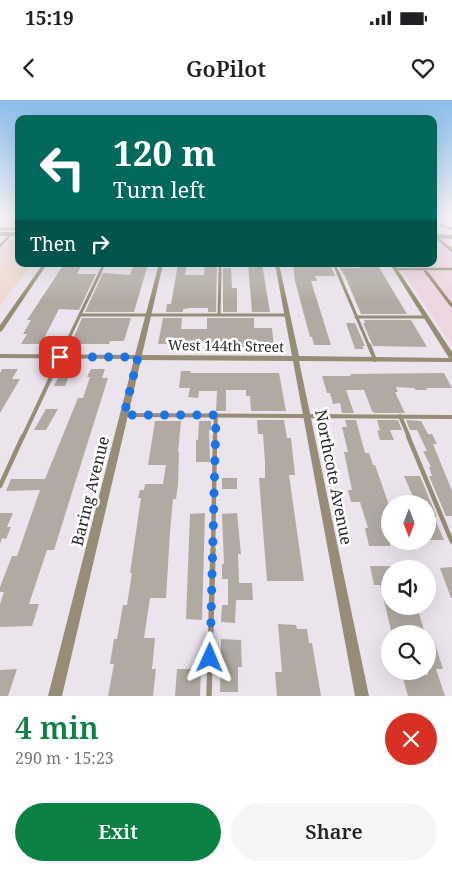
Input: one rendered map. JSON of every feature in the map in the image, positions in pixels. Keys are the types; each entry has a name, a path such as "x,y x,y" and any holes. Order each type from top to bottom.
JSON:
{"street":[{"path":"0,330 43,267"},
{"name":"Baring Avenue","path":"55,696 160,267"},
{"name":"Northcote Avenue","path":"277,267 362,696"},
{"path":"395,267 452,359"},
{"name":"West 144th Street","path":"0,356 374,360 452,359"}],"lane":[{"path":"0,486 103,267"},
{"path":"219,315 220,267"},
{"path":"335,267 374,360"},
{"path":"404,267 452,269"},
{"path":"424,269 452,306"},
{"path":"80,314 287,315"},
{"path":"356,317 426,317"},
{"path":"124,415 452,417"},
{"path":"209,696 216,415"},
{"path":"400,416 452,542"}],"shaded area":[{"path":"0,245 15,245 15,267 30,267 0,306"},
{"path":"437,245 452,245 452,346 400,267 437,267"}],"building":[{"path":"62,267 80,267 77,274 96,274 79,310 59,309 41,344 21,344 27,334 23,334 31,320 27,320"},
{"path":"133,267 147,267 134,312 85,312 103,273 130,275"},
{"path":"177,267 186,267 185,275 204,275 205,267 217,267 216,312 208,312 208,308 190,308 183,309 183,312 166,312 167,304 171,304"},
{"path":"248,267 262,267 270,312 252,312"},
{"path":"293,267 331,267 335,276 315,276 317,281 311,281 331,345 314,345 312,337 310,337 295,281"},
{"path":"339,267 379,267 407,314 361,314 345,276"},
{"path":"223,268 231,268 232,288 237,288 237,312 223,312"},
{"path":"82,318 131,318 124,341 110,341 109,344 71,344"},
{"path":"163,318 182,318 181,329 207,329 207,318 254,318 254,328 272,328 274,348 235,347 235,342 216,342 216,346 206,346 206,343 158,344"},
{"path":"364,320 411,320 427,347 373,346 363,323 365,323"},
{"path":"346,323 355,323 365,346 362,346 364,349 355,349"},
{"path":"2,369 18,369 12,379 20,379 0,413 0,373"},
{"path":"59,369 72,369 65,386 54,386 58,378 55,378"},
{"path":"91,369 105,369 102,378 108,378 54,550 47,550 29,604 39,604 32,626 0,627 0,604 4,592 0,592 0,587 12,556 17,556 40,490 6,491 11,479 45,479 78,398 83,398 90,377 87,377"},
{"path":"181,371 191,371 190,373 279,373 286,411 251,411 250,396 246,396 246,390 226,390 226,411 216,411 217,391 199,391 198,398 188,397 190,388 179,388"},
{"path":"444,373 452,388 416,390 414,388 396,387 398,392 395,392 405,413 374,413 364,390 346,390 354,413 342,413 340,403 333,404 330,393 327,393 322,376 351,376 350,374"},
{"path":"46,409 58,409 46,430 34,430"},
{"path":"257,420 284,420 287,438 291,438 295,475 289,475 304,581 267,581 259,478 265,478 265,462 263,434 258,434"},
{"path":"345,420 356,420 365,453 369,453 373,465 375,465 385,495 381,495 381,546 369,546 365,528 368,528 360,502 351,502 348,490 352,490 344,452 348,452 342,427 347,427"},
{"path":"377,420 398,420 402,430 390,430 394,440 380,440"},
{"path":"406,420 421,421 428,434 432,434 437,444 433,444 452,491 452,516 446,516 429,476 432,476 429,467 431,467 423,451 427,451 417,430 410,430"},
{"path":"155,421 181,421 178,452 178,484 176,499 173,499 166,598 150,598 144,638 155,638 152,669 156,669 153,696 108,696 114,664 110,664 114,639 117,639 123,605 127,605 132,573 130,573 141,498 138,498 140,490 144,490 145,484 163,484 166,465 148,465"},
{"path":"199,421 211,421 211,430 209,430 210,462 196,462 196,440 198,440"},
{"path":"404,476 420,476 428,495 412,495"},
{"path":"222,478 237,478 237,489 222,489"},
{"path":"0,513 13,513 7,527 11,527 6,539 2,538 0,544"},
{"path":"205,513 202,620 186,619 190,514"},
{"path":"237,513 241,554 238,554 239,583 252,583 253,600 236,600 235,623 221,622 222,605 228,605 228,579 222,579 222,564 224,564 222,514"},
{"path":"436,520 437,524 444,540 436,540"},
{"path":"370,566 381,566 381,589 380,585 374,585"},
{"path":"452,567 452,598 451,598 440,568"},
{"path":"387,615 420,615 422,625 390,625"},
{"path":"278,624 296,625 297,629 307,629 309,643 312,643 321,696 277,696 275,672 282,672"},
{"path":"221,639 241,640 242,667 238,667 238,692 220,692"},
{"path":"436,647 443,669 436,669"},
{"path":"17,669 8,696 0,696 0,670"},
{"path":"177,669 201,669 200,696 175,696"},
{"path":"436,669 445,696 408,696 403,680 436,680"}],"route":[{"path":"60,357 138,357 124,415 216,415 210,658"}]}
